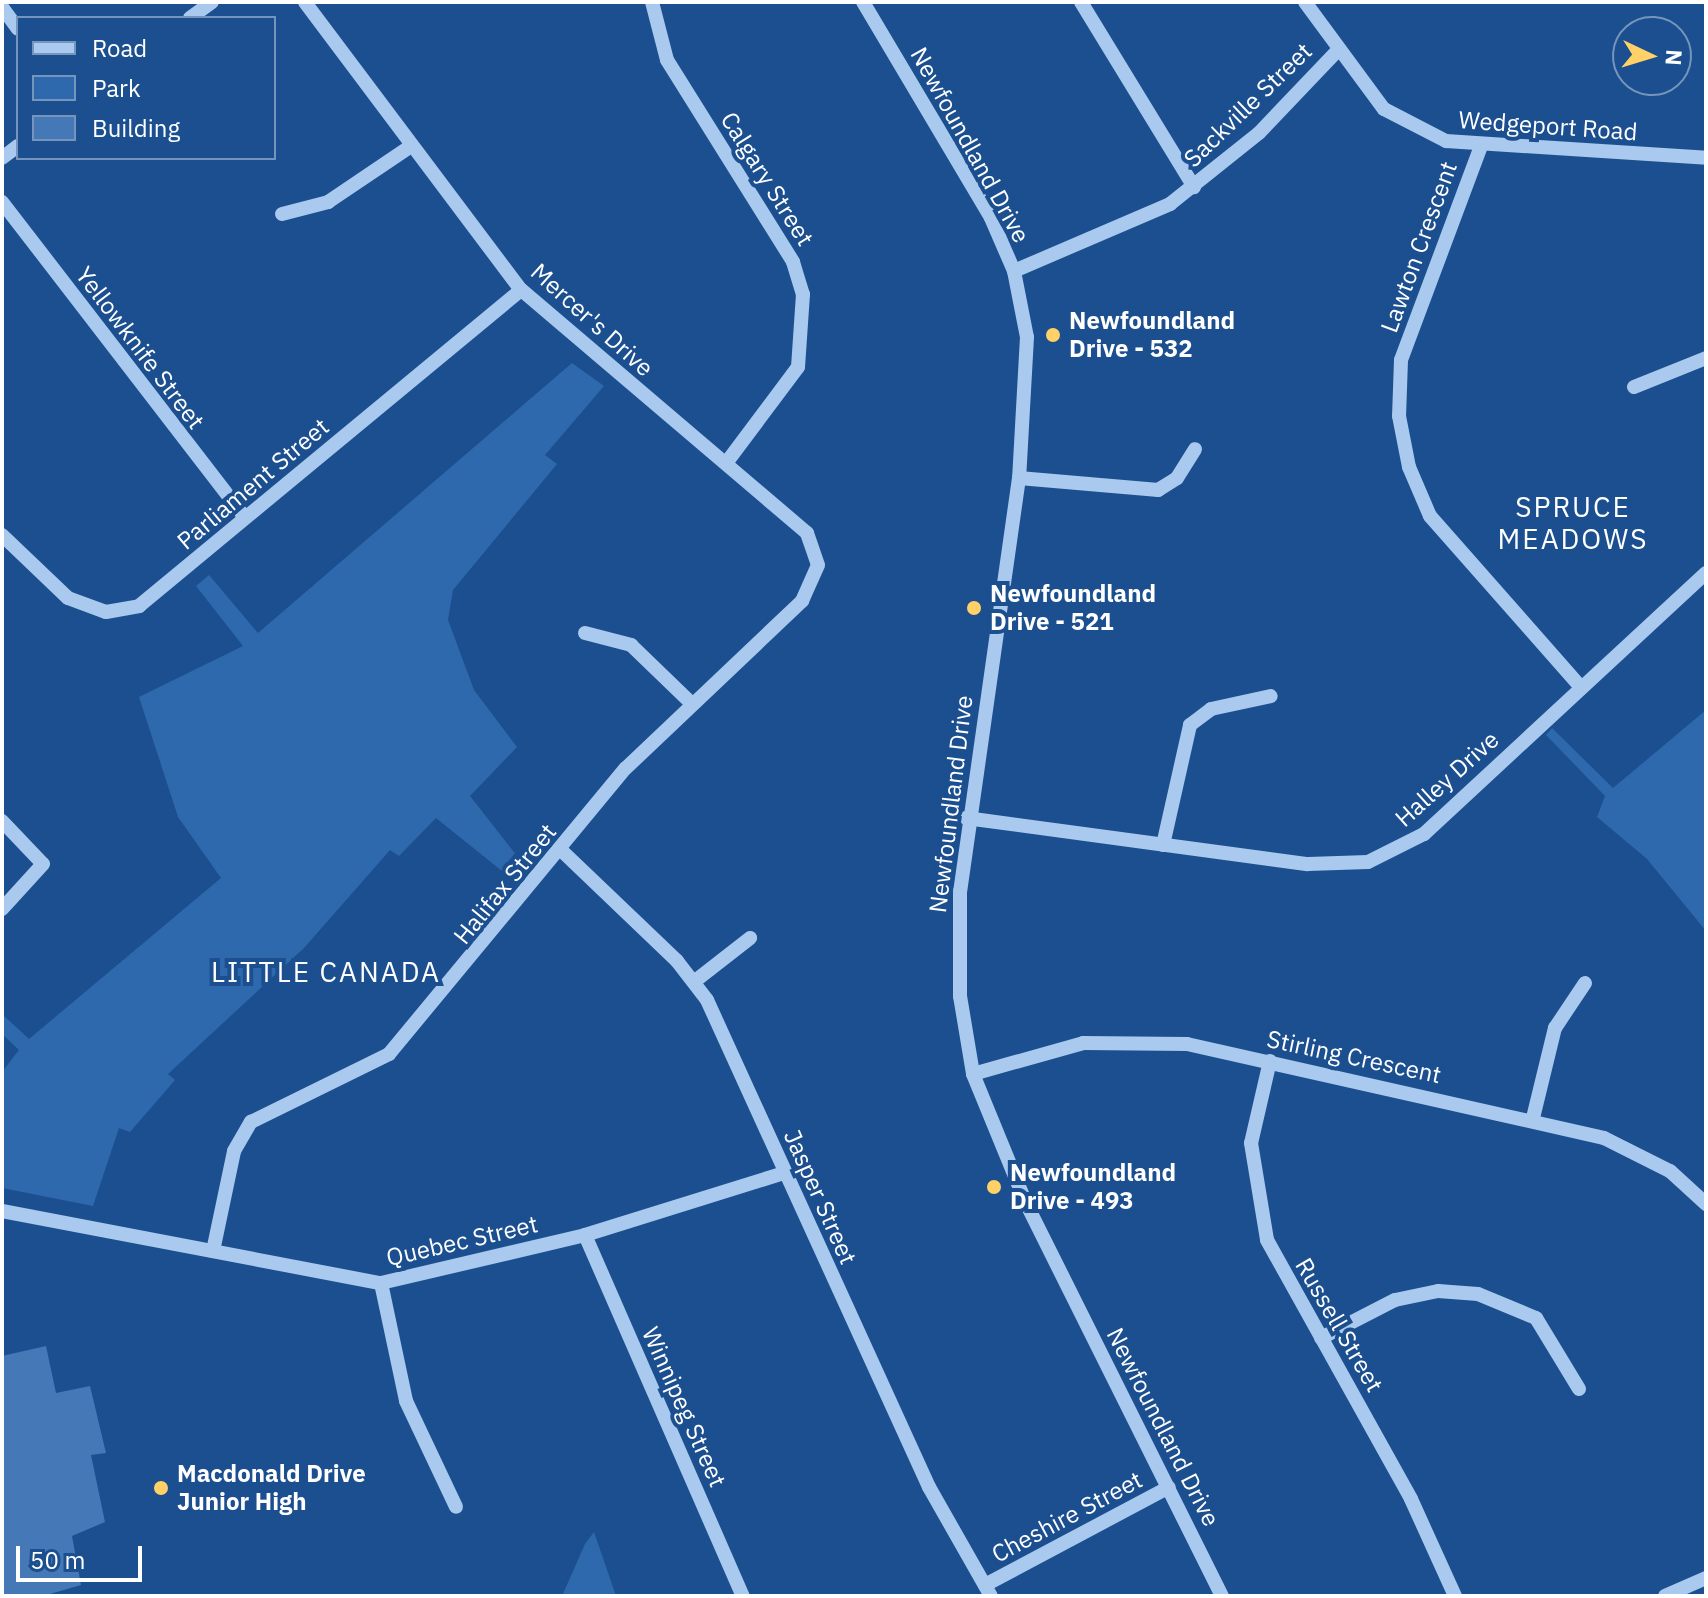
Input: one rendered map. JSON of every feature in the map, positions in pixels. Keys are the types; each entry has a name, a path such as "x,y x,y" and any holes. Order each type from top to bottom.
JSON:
{"street":[{"path":"193,16 212,2"},
{"name":"Mercer's Drive","path":"305,2 521,290 807,533 818,565"},
{"name":"Calgary Street","path":"652,2 667,60 793,262 803,294 798,367 727,462"},
{"name":"Newfoundland Drive","path":"863,2 991,218 1014,271 1028,361 1019,478 966,818 958,943 973,1074 1019,1190 1222,1596"},
{"path":"1081,2 1194,187"},
{"name":"Wedgeport Road","path":"1305,2 1384,109 1446,141 1481,146 1706,158"},
{"path":"2,7 16,26"},
{"name":"Sackville Street","path":"1014,271 1143,220 1194,187 1338,50"},
{"path":"282,214 328,202 411,146"},
{"name":"Lawton Crescent","path":"1481,146 1401,360 1399,416 1409,467 1430,516 1580,686"},
{"name":"Yellowknife Street","path":"2,202 245,517"},
{"name":"Parliament Street","path":"2,535 68,598 106,612 139,606 521,290"},
{"path":"1634,387 1706,358"},
{"path":"1019,478 1158,490 1177,478 1195,449"},
{"name":"Halifax Street","path":"213,1251 234,1151 251,1122 389,1054 689,701 802,601 818,565"},
{"name":"Halley Drive","path":"966,818 1343,866 1392,854 1424,834 1580,686 1706,573"},
{"path":"585,633 631,645 689,701"},
{"path":"1163,845 1190,725 1211,709 1271,696"},
{"path":"2,821 43,864 2,909"},
{"name":"Jasper Street","path":"562,851 695,981 929,1487 988,1590"},
{"path":"695,981 750,938"},
{"path":"1533,1118 1555,1028 1585,983"},
{"name":"Stirling Crescent","path":"973,1074 1113,1039 1187,1044 1533,1118 1632,1149 1706,1204"},
{"name":"Russell Street","path":"1270,1061 1251,1143 1255,1195 1278,1265 1321,1338 1455,1596"},
{"name":"Quebec Street","path":"2,1211 381,1283 585,1235 784,1173"},
{"name":"Winnipeg Street","path":"585,1235 743,1596"},
{"path":"381,1283 406,1401 456,1507"},
{"path":"1321,1338 1406,1297 1478,1294 1544,1325 1579,1389"},
{"name":"Cheshire Street","path":"988,1590 1169,1487"},
{"path":"1665,1596 1706,1578"}],"green space":[{"path":"572,363 604,386 545,455 557,464 453,590 448,620 474,690 517,747 470,796 524,865 513,880 436,818 399,856 390,850 304,948 168,1074 175,1080 130,1132 119,1128 93,1206 2,1188 2,1072 19,1050 2,1034 2,1014 29,1039 221,878 178,817 139,697 243,646 196,586 209,575 258,633"},
{"path":"1706,710 1706,931 1647,859 1597,817 1605,796 1546,735 1552,728 1613,788"},
{"path":"594,1532 616,1596 562,1596 585,1544"}],"building":[{"path":"46,1346 56,1393 90,1386 106,1453 91,1455 105,1522 72,1536 81,1585 43,1596 2,1596 2,1356"}],"place":[{"name":"Newfoundland Drive - 532","path":"1053,335"},
{"name":"Newfoundland Drive - 521","path":"974,608"},
{"name":"Newfoundland Drive - 493","path":"994,1187"},
{"name":"Macdonald Drive Junior High","path":"161,1488"}],"district":[{"name":"SPRUCE MEADOWS","path":"1573,523"},
{"name":"LITTLE CANADA","path":"326,972"}]}
